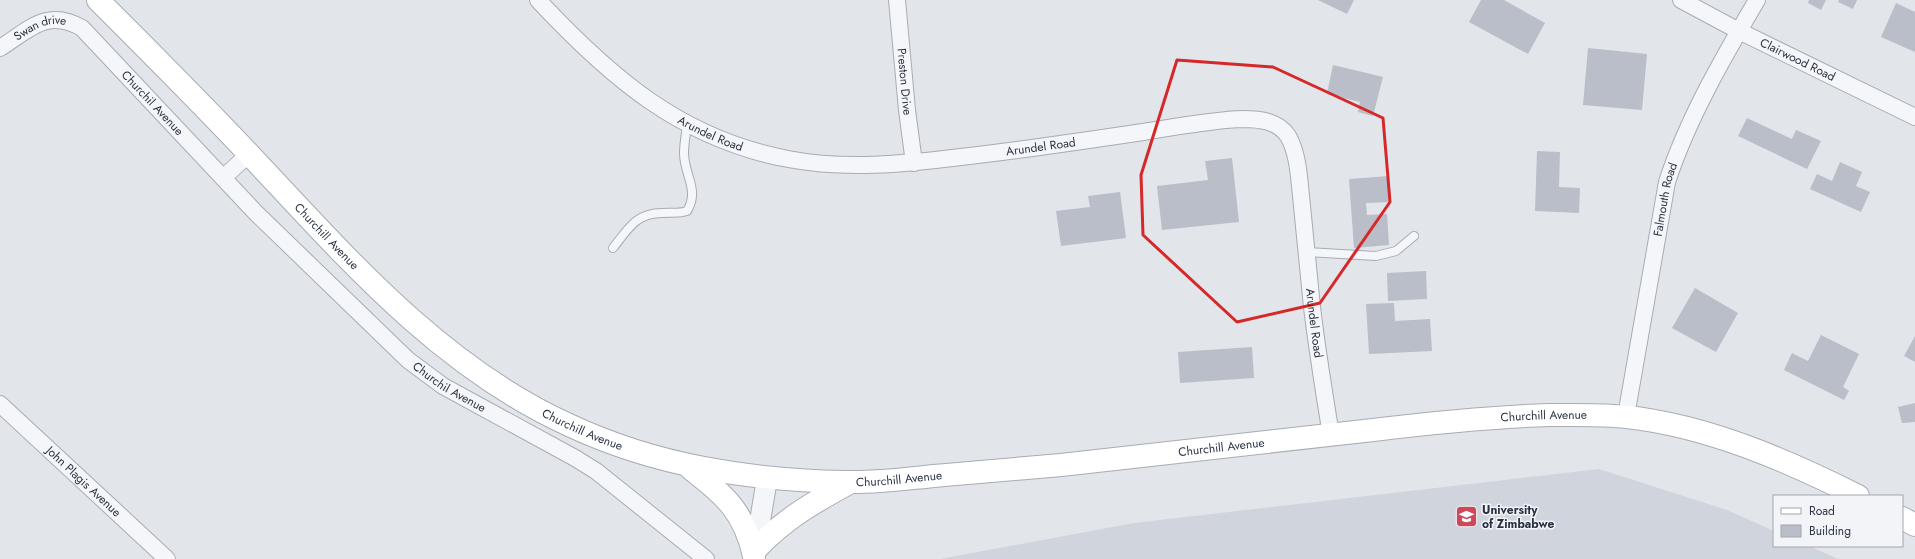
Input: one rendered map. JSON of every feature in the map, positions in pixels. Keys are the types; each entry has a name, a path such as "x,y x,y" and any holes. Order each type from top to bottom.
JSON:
{"main road":[{"name":"Churchill Avenue","path":"98,0 249,154 339,250 416,324 492,383 567,425 640,453 715,472 767,479 851,482 1036,467 1435,422 1510,416 1626,416 1666,423 1734,442 1812,473 1856,495"},
{"path":"684,463 722,493 734,508 748,531 754,555"},
{"path":"754,555 769,536 798,511 851,482"},
{"path":"1903,519 1915,525"}],"street":[{"name":"Arundel Road","path":"538,0 565,29 611,73 651,104 687,125 750,150 786,159 831,165 914,163 1012,152 1218,121 1264,120 1278,125 1288,137 1298,168 1312,308 1330,435"},
{"name":"Preston Drive","path":"897,0 906,103 914,163"},
{"name":"Clairwood Road","path":"1681,0 1739,31 1915,117"},
{"name":"Falmouth Road","path":"1626,416 1667,182 1677,152 1690,123 1757,0"},
{"name":"Swan drive","path":"0,48 36,25 49,20 61,19 82,28"},
{"name":"Churchil Avenue","path":"82,28 224,177 256,213 408,360 443,386 596,471 706,559"},
{"path":"224,177 249,154"},
{"name":"John Plagis Avenue","path":"3,412 167,559"},
{"path":"754,555 767,479"}],"lane":[{"path":"613,248 635,221 648,213 680,213 687,211 692,203 692,186 686,168 684,154 687,125"},
{"path":"1307,252 1376,256 1396,251 1414,236"}],"highlighted area":[{"path":"1177,60 1273,67 1383,118 1390,202 1320,303 1237,322 1143,235 1141,175"}],"shaded area":[{"name":"University of Zimbabwe","path":"1599,469 1727,510 1773,531 1773,547 1811,547 1838,559 940,559 1134,523"}],"building":[{"path":"1318,0 1354,0 1347,14"},
{"path":"1481,0 1504,0 1545,23 1528,54 1469,22"},
{"path":"1809,0 1826,0 1821,10 1808,3"},
{"path":"1839,0 1857,0 1853,9 1838,2"},
{"path":"1896,3 1915,12 1915,52 1881,37"},
{"path":"1588,48 1647,54 1642,110 1583,105"},
{"path":"1333,65 1383,77 1373,116 1358,112 1360,102 1327,94"},
{"path":"1747,118 1792,139 1796,130 1821,141 1807,169 1738,136"},
{"path":"1537,151 1560,152 1559,187 1580,188 1579,213 1535,211"},
{"path":"1232,158 1239,222 1162,230 1157,186 1208,180 1205,161"},
{"path":"1840,162 1862,172 1856,186 1870,192 1861,212 1810,189 1817,174 1832,181"},
{"path":"1389,176 1391,202 1366,203 1367,215 1387,214 1389,245 1354,248 1349,179"},
{"path":"1120,192 1126,238 1061,246 1056,211 1090,207 1088,196"},
{"path":"1426,271 1427,299 1388,301 1387,273"},
{"path":"1695,288 1738,313 1716,352 1672,328"},
{"path":"1394,303 1395,321 1430,319 1432,351 1369,354 1366,304"},
{"path":"1821,335 1859,354 1843,387 1849,391 1844,400 1784,370 1792,353 1808,361"},
{"path":"1915,336 1915,362 1904,356"},
{"path":"1252,347 1254,378 1180,383 1178,352"},
{"path":"1915,403 1915,422 1902,423 1898,407"}],"place":[{"name":"University of Zimbabwe","path":"1466,517"}]}
